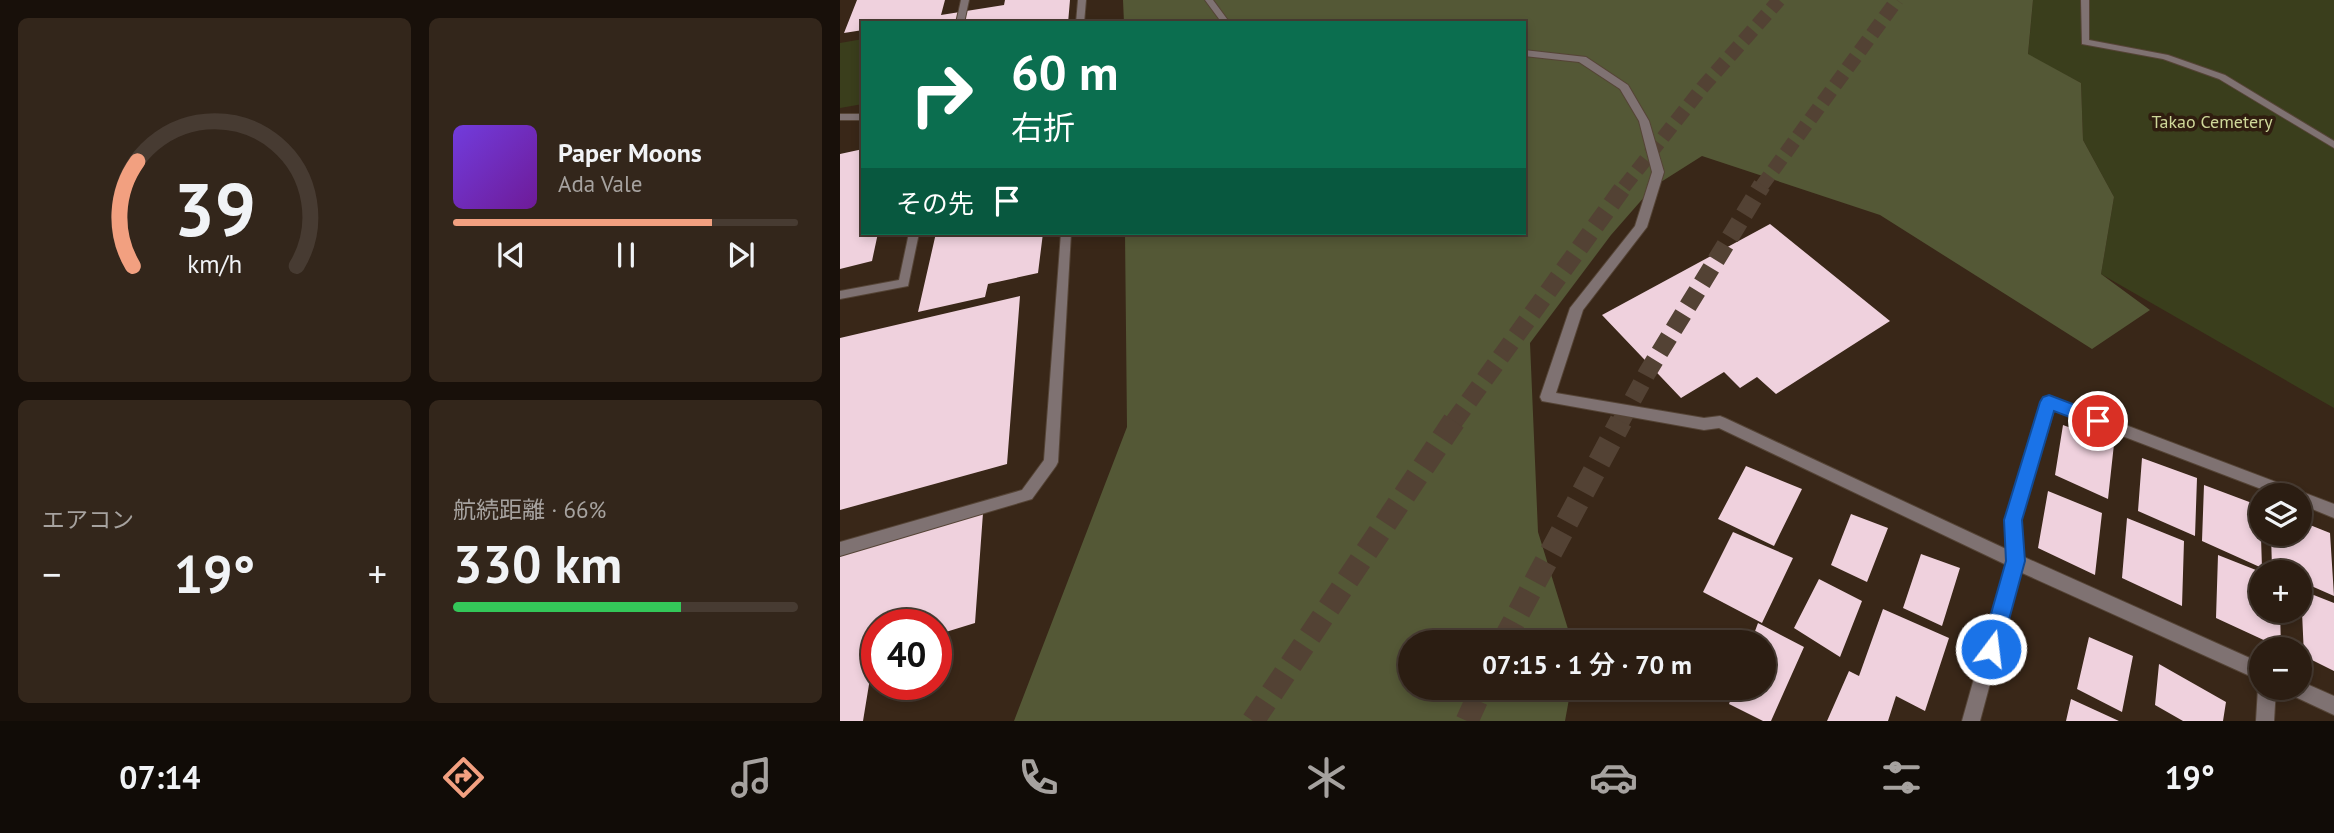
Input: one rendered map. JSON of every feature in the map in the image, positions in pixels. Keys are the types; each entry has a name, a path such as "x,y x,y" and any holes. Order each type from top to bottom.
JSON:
{"street":[{"path":"1526,53 1582,60 1624,87 1644,121 1658,172 1641,227 1577,308 1547,397 1704,424 1720,422 2015,561 2249,667"},
{"path":"1971,721 2015,561 2013,520 2049,402 2263,483"},
{"path":"2312,502 2334,511"},
{"path":"2312,696 2334,706"},
{"path":"2264,721 2266,700"}],"lane":[{"path":"960,21 965,0"},
{"path":"1080,21 1082,0"},
{"path":"1209,0 1225,21"},
{"path":"2085,0 2085,42 2165,57 2222,77 2334,145"},
{"path":"840,117 861,117"},
{"path":"840,295 904,283 914,235"},
{"path":"840,549 1027,495 1051,462 1066,235"}],"green space":[{"path":"1123,0 2033,0 2028,54 2081,83 2083,140 2114,197 2101,274 2150,310 2092,349 1880,215 1702,156 1653,187 1611,235 1530,343 1538,532 1568,630 1398,630 1398,700 1569,700 1565,721 1014,721 1127,427 1125,235 1526,235 1526,21 1124,21"},
{"name":"Takao Cemetery","path":"2033,0 2334,0 2334,408 2101,274 2114,197 2083,140 2081,83 2028,55"},
{"path":"861,39 861,104 840,108 840,43"}],"building":[{"path":"857,0 945,0 941,15 1004,5 1005,0 1070,0 1068,21 861,21 861,30 844,33"},
{"path":"861,149 861,235 878,235 872,261 840,269 840,154"},
{"path":"1770,224 1890,321 1776,394 1757,377 1740,388 1724,372 1681,398 1602,315"},
{"path":"936,235 1043,235 1038,273 988,284 985,297 918,312"},
{"path":"1020,296 1007,464 840,510 840,338"},
{"path":"2063,425 2114,444 2108,499 2055,475"},
{"path":"2142,458 2197,478 2195,536 2138,511"},
{"path":"1746,466 1802,489 1774,546 1718,519"},
{"path":"2204,485 2249,502 2249,546 2261,546 2262,560 2249,560 2249,562 2202,541"},
{"path":"2048,491 2102,513 2095,575 2038,548"},
{"path":"983,513 975,623 952,630 952,609 861,609 861,700 866,700 863,721 840,721 840,555"},
{"path":"1851,514 1888,528 1867,582 1831,565"},
{"path":"2127,518 2184,541 2182,606 2122,578"},
{"path":"2312,526 2330,533 2334,596 2312,586 2312,560 2272,560 2271,546 2312,546"},
{"path":"1733,532 1793,558 1762,623 1703,592"},
{"path":"1921,554 1960,568 1942,626 1903,608"},
{"path":"2218,555 2249,567 2249,623 2280,623 2281,637 2257,637 2216,618"},
{"path":"1819,579 1862,601 1840,657 1794,628"},
{"path":"2312,594 2334,603 2334,671 2312,660 2312,637 2303,637 2302,623 2312,623"},
{"path":"1883,609 1949,638 1925,711 1896,696 1888,721 1827,721 1849,671 1859,676"},
{"path":"1758,623 1771,630 1755,630"},
{"path":"1776,632 1804,647 1771,721 1763,721 1729,704 1730,700 1776,700"},
{"path":"2089,637 2133,656 2122,712 2077,689"},
{"path":"2159,664 2226,702 2223,721 2183,721 2155,705"},
{"path":"2071,699 2119,721 2066,721"}],"tunnel":[{"path":"1624,187 1702,88 1779,0"},
{"path":"1761,187 1897,0"},
{"path":"1453,423 1625,185"},
{"path":"1620,423 1647,373 1762,185"},
{"path":"1253,721 1454,421"},
{"path":"1509,630 1621,421"},
{"path":"1467,721 1477,700"}],"route":[{"path":"1991,649 2015,561 2013,520 2049,402 2098,421"}]}
